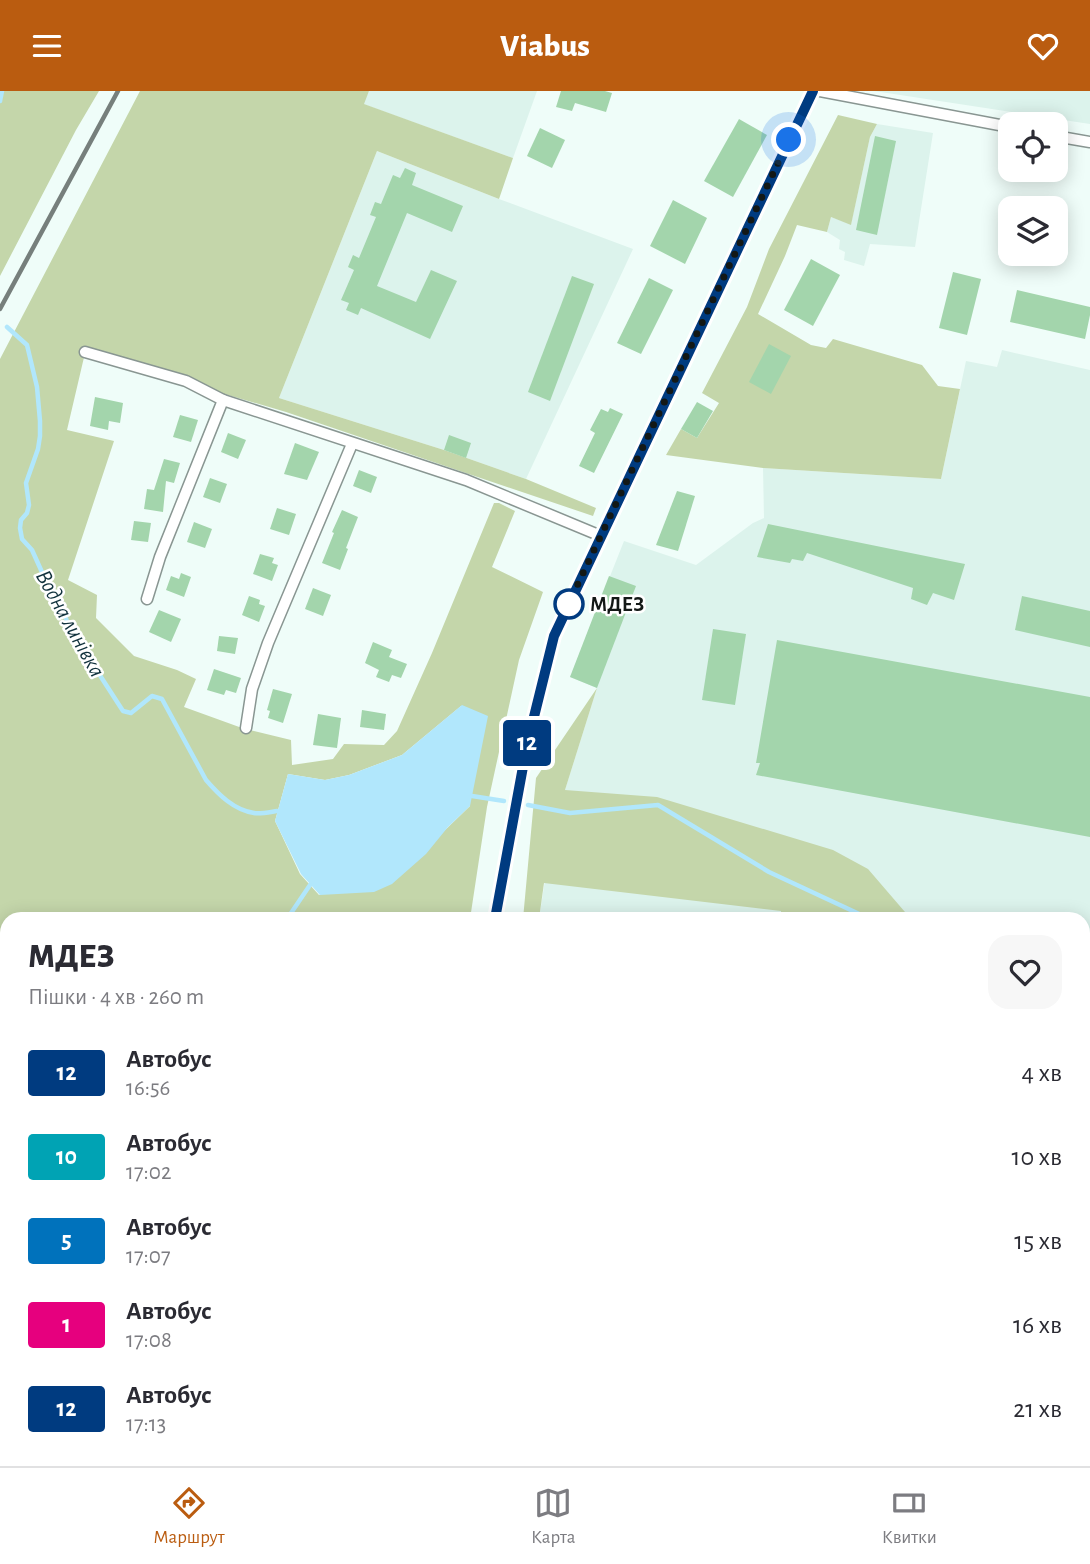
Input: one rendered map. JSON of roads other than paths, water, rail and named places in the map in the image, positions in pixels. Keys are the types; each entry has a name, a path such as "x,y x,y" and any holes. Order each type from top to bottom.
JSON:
{"street":[{"path":"496,912 527,745 554,636 813,91"},
{"path":"820,91 998,125"},
{"path":"1068,138 1090,142"},
{"path":"85,352 186,381 223,400 466,480 601,536"},
{"path":"147,599 160,557 223,400"},
{"path":"246,728 252,689 268,643 352,444"}],"water":[{"path":"462,705 488,716 470,806 426,854 392,884 374,892 320,895 301,874 275,821 288,774 325,780 349,775 402,755"}],"waterway":[{"name":"Водна линівка","path":"0,101 2,91"},
{"name":"Водна линівка","path":"7,327 27,345 37,387 40,421 38,449 26,483 29,505 21,520 22,539 32,550 46,581 60,602 68,624 85,645 101,677 123,711 131,713 152,696 162,699 206,780 216,791 233,805 247,811 277,811"},
{"path":"472,796 504,801"},
{"path":"528,805 570,813 658,805 769,872 855,912"},
{"path":"292,912 310,885"}],"railway":[{"path":"0,309 118,91"}],"place":[{"name":"МДЕЗ","path":"569,604"}]}
